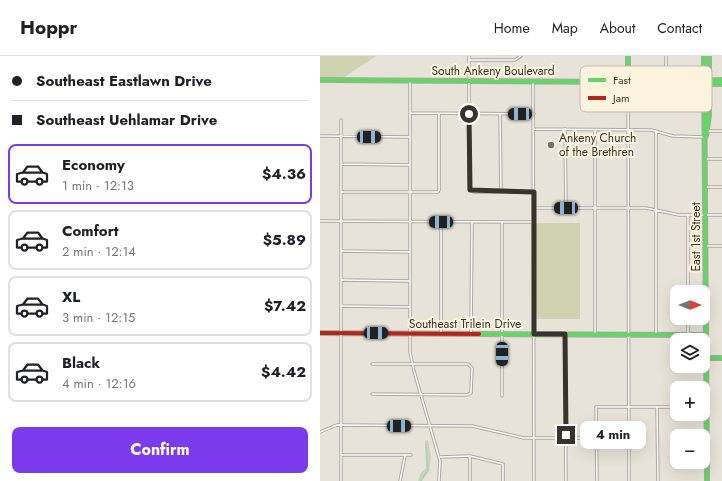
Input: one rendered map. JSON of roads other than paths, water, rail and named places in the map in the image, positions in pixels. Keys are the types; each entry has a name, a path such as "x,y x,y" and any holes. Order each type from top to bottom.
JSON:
{"main road":[{"path":"704,56 705,66"},
{"path":"708,66 709,56"},
{"name":"South Ankeny Boulevard","path":"320,80 580,82"},
{"path":"712,81 722,80"},
{"path":"712,83 722,84"},
{"name":"East 1st Street","path":"706,112 706,333"},
{"name":"East 1st Street","path":"706,137 708,131 708,112"},
{"name":"Southeast Trilein Drive","path":"320,333 670,334"},
{"path":"710,358 722,358"},
{"name":"East 1st Street","path":"707,373 707,481"}],"street":[{"path":"469,56 469,188 472,191 534,192"},
{"path":"469,60 516,60 521,56"},
{"path":"410,81 410,333 412,364 439,457 441,468 440,481"},
{"path":"533,82 534,481"},
{"path":"628,112 629,481"},
{"path":"410,114 534,114"},
{"path":"341,192 436,193 439,190 439,114"},
{"path":"500,114 501,192"},
{"path":"341,120 341,481"},
{"path":"534,129 628,130 656,132 673,136 706,137"},
{"path":"565,129 566,208"},
{"path":"595,130 595,334"},
{"path":"708,131 722,131"},
{"path":"656,132 656,334"},
{"path":"320,136 410,137"},
{"path":"706,159 722,159"},
{"path":"341,164 410,165"},
{"path":"706,187 722,187"},
{"path":"534,208 628,208 656,210 673,214 722,215"},
{"path":"688,215 688,285"},
{"path":"320,220 534,222"},
{"path":"441,222 441,334"},
{"path":"472,222 472,334"},
{"path":"502,222 502,396"},
{"path":"706,246 722,246"},
{"path":"341,251 410,252"},
{"path":"341,280 410,281"},
{"path":"342,306 410,307"},
{"path":"565,334 566,481"},
{"path":"372,364 467,364 472,368 472,391 469,394 372,394"},
{"path":"597,481 596,407 670,407"},
{"path":"657,407 658,481"},
{"path":"320,432 333,426 342,425 478,426 519,437 596,438"},
{"path":"341,455 411,455"},
{"path":"400,481 405,456"},
{"path":"439,457 470,456 503,464 503,481"},
{"path":"470,456 470,481"}],"waterway":[{"path":"421,481 428,469 426,445"}],"place":[{"name":"Ankeny Church of the Brethren","path":"551,145"}]}
